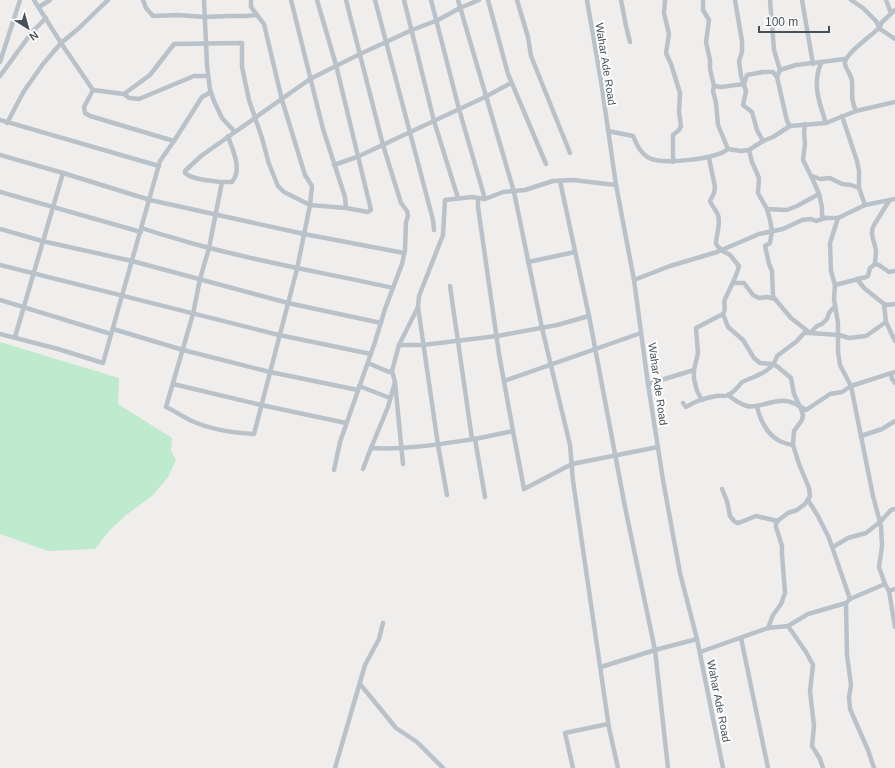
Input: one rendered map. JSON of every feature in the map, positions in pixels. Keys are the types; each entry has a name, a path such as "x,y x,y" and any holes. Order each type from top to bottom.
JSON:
{"street":[{"path":"0,61 20,0"},
{"path":"34,0 93,90 124,94 129,98 139,99 194,76 208,76"},
{"path":"39,7 50,0"},
{"path":"7,123 28,86 43,64 61,43 108,0"},
{"path":"143,0 146,8 152,16 178,15 204,17 257,15"},
{"path":"204,0 208,76 211,92 222,118 234,131"},
{"path":"222,182 209,248 183,350 166,407 192,421 208,426 254,434 297,269 310,205 312,186 305,175 282,100 264,24 251,7 251,0"},
{"path":"291,0 310,79 334,165 345,197 346,208"},
{"path":"124,94 150,75 174,44 242,43 242,67 249,100 269,164 278,186 284,192 310,205 346,208 368,212 371,210 336,65 316,0"},
{"path":"334,470 346,423 371,354 404,253 406,222 408,216 407,211 401,203 383,144 346,0"},
{"path":"375,0 411,132 433,220 434,230"},
{"path":"404,0 434,121 458,198"},
{"path":"432,0 459,109 485,199"},
{"path":"458,0 514,192 542,328 570,445 574,489 601,667 608,724 618,768"},
{"path":"228,136 237,166 237,172 232,182 206,180 188,176 185,171 201,156 234,131 282,100 310,79 336,65 412,30 438,20 479,0"},
{"path":"488,0 511,83 546,164"},
{"path":"517,0 528,37 531,56 570,153"},
{"name":"Wahar Ade Road","path":"586,0 616,185 634,280 648,384 680,573 698,639 723,768"},
{"path":"621,0 630,42"},
{"path":"665,0 664,13 669,34 666,53 680,93 679,112 681,126 673,135 673,162"},
{"path":"703,0 703,10 709,20 706,42 714,86 713,91 716,103 718,125 728,149"},
{"path":"735,0 742,41 742,52 739,61 741,76 746,93 744,105 752,112 757,130 763,141"},
{"path":"770,0 774,50 780,70 777,77"},
{"path":"802,0 813,64"},
{"path":"851,0 864,8 876,21 880,29 895,39"},
{"path":"880,29 881,23 893,11 886,0"},
{"path":"0,76 32,32 46,18"},
{"path":"780,70 796,66 845,59 878,29 880,29"},
{"path":"845,59 845,65 851,77 851,98 856,111"},
{"path":"821,63 816,79 816,88 821,110 826,123"},
{"path":"744,84 747,75 773,72 777,77 787,121 790,126"},
{"path":"334,165 357,157 411,132 511,83"},
{"path":"714,86 721,87 744,84"},
{"path":"93,90 84,107 85,113 90,116 174,141"},
{"path":"0,334 103,363 159,166 164,155 202,97 211,92"},
{"path":"608,131 633,136 641,152 650,159 673,162 709,158 725,152 728,149 741,151 749,150 790,126 826,123 856,111 895,102"},
{"path":"842,116 857,161 859,171 859,188 865,204"},
{"path":"0,120 159,166"},
{"path":"805,124 804,133 806,141 803,160 819,194 822,207 822,216 825,218"},
{"path":"749,150 752,162 759,178 758,192 767,209 772,231 770,243 765,246 772,271 773,296 791,318 810,333"},
{"path":"0,155 150,200 304,234 404,253"},
{"path":"702,400 695,384 694,370 698,353 696,328 723,314 726,310 725,299 740,266 730,255 721,250 716,244 719,223 718,216 710,201 715,187 709,158"},
{"path":"15,337 63,173"},
{"path":"811,175 820,179 830,178 842,184 859,188"},
{"path":"447,494 438,444 418,307 419,296 443,235 445,200 458,198 485,199 503,192 525,190 553,181 573,180 616,185"},
{"path":"560,181 589,316 615,455 655,650 668,768"},
{"path":"0,192 209,248 297,269 340,276 393,288"},
{"path":"767,209 786,210 819,194"},
{"path":"478,198 478,207 504,381 524,489 572,464 658,447"},
{"path":"634,280 721,250 759,234 783,229 802,220 811,219 816,221 825,218 838,218 865,204 895,199"},
{"path":"835,285 868,276 870,268 875,264 876,252 872,229 889,201"},
{"path":"838,218 830,243 831,271 835,285 834,294 839,335 838,352 840,365 851,386 880,522 882,546 879,566 885,584 890,591 895,628"},
{"path":"0,229 42,241 132,261 288,303 381,323"},
{"path":"528,262 575,252"},
{"path":"875,264 889,272 895,271"},
{"path":"0,265 279,335 371,354"},
{"path":"858,279 864,288 884,304 895,304"},
{"path":"733,283 744,283 754,295 759,298 767,297 775,299"},
{"path":"450,286 474,439 485,497"},
{"path":"0,300 111,334"},
{"path":"884,304 886,322 895,341"},
{"path":"810,333 827,319 830,311 835,306"},
{"path":"403,464 395,382 392,371 400,345 418,307"},
{"path":"723,314 728,326 743,340 754,358 760,363 773,364 783,370 790,378 794,394 803,415 802,420 794,431 793,445 809,488 810,496 808,500 797,510 788,513 776,522 782,546 782,566 785,593 781,604 773,615 768,628"},
{"path":"400,345 424,345 497,336 558,325 589,316"},
{"path":"683,403 686,407 694,404 696,401 716,396 728,395 742,382 760,375 776,361 776,356 797,341 804,333 839,335 849,338 866,336 886,322"},
{"path":"113,329 183,350 270,372 359,388 390,398"},
{"path":"504,381 641,333"},
{"path":"368,362 389,372 392,371"},
{"path":"648,384 694,370"},
{"path":"728,395 748,407 784,400 806,410 830,394 842,392 851,386 893,373 892,380 895,383"},
{"path":"363,469 395,382"},
{"path":"173,384 346,423"},
{"path":"757,406 758,414 772,436 778,441 793,445"},
{"path":"861,436 882,429 895,421"},
{"path":"371,448 401,449 474,439 514,431"},
{"path":"722,488 730,516 734,521 741,522 756,516 778,521"},
{"path":"808,500 833,547 850,599"},
{"path":"833,547 848,538 866,533 880,522 891,510 895,509"},
{"path":"700,652 768,628 788,626 808,614 846,604 850,599 885,584"},
{"path":"890,591 895,589"},
{"path":"846,604 848,658 851,685 849,697 850,708 874,768"},
{"path":"335,768 365,665 379,639 383,623"},
{"path":"788,626 806,652 812,665 810,691 814,726 812,746 823,768"},
{"path":"741,638 768,768"},
{"path":"601,667 655,650 698,639"},
{"path":"360,684 396,728 417,742 443,768"},
{"path":"573,768 566,733 608,724"}],"green space":[{"path":"0,342 119,378 118,404 172,438 171,451 176,460 168,477 152,496 126,515 109,531 95,549 48,551 0,534"}]}
